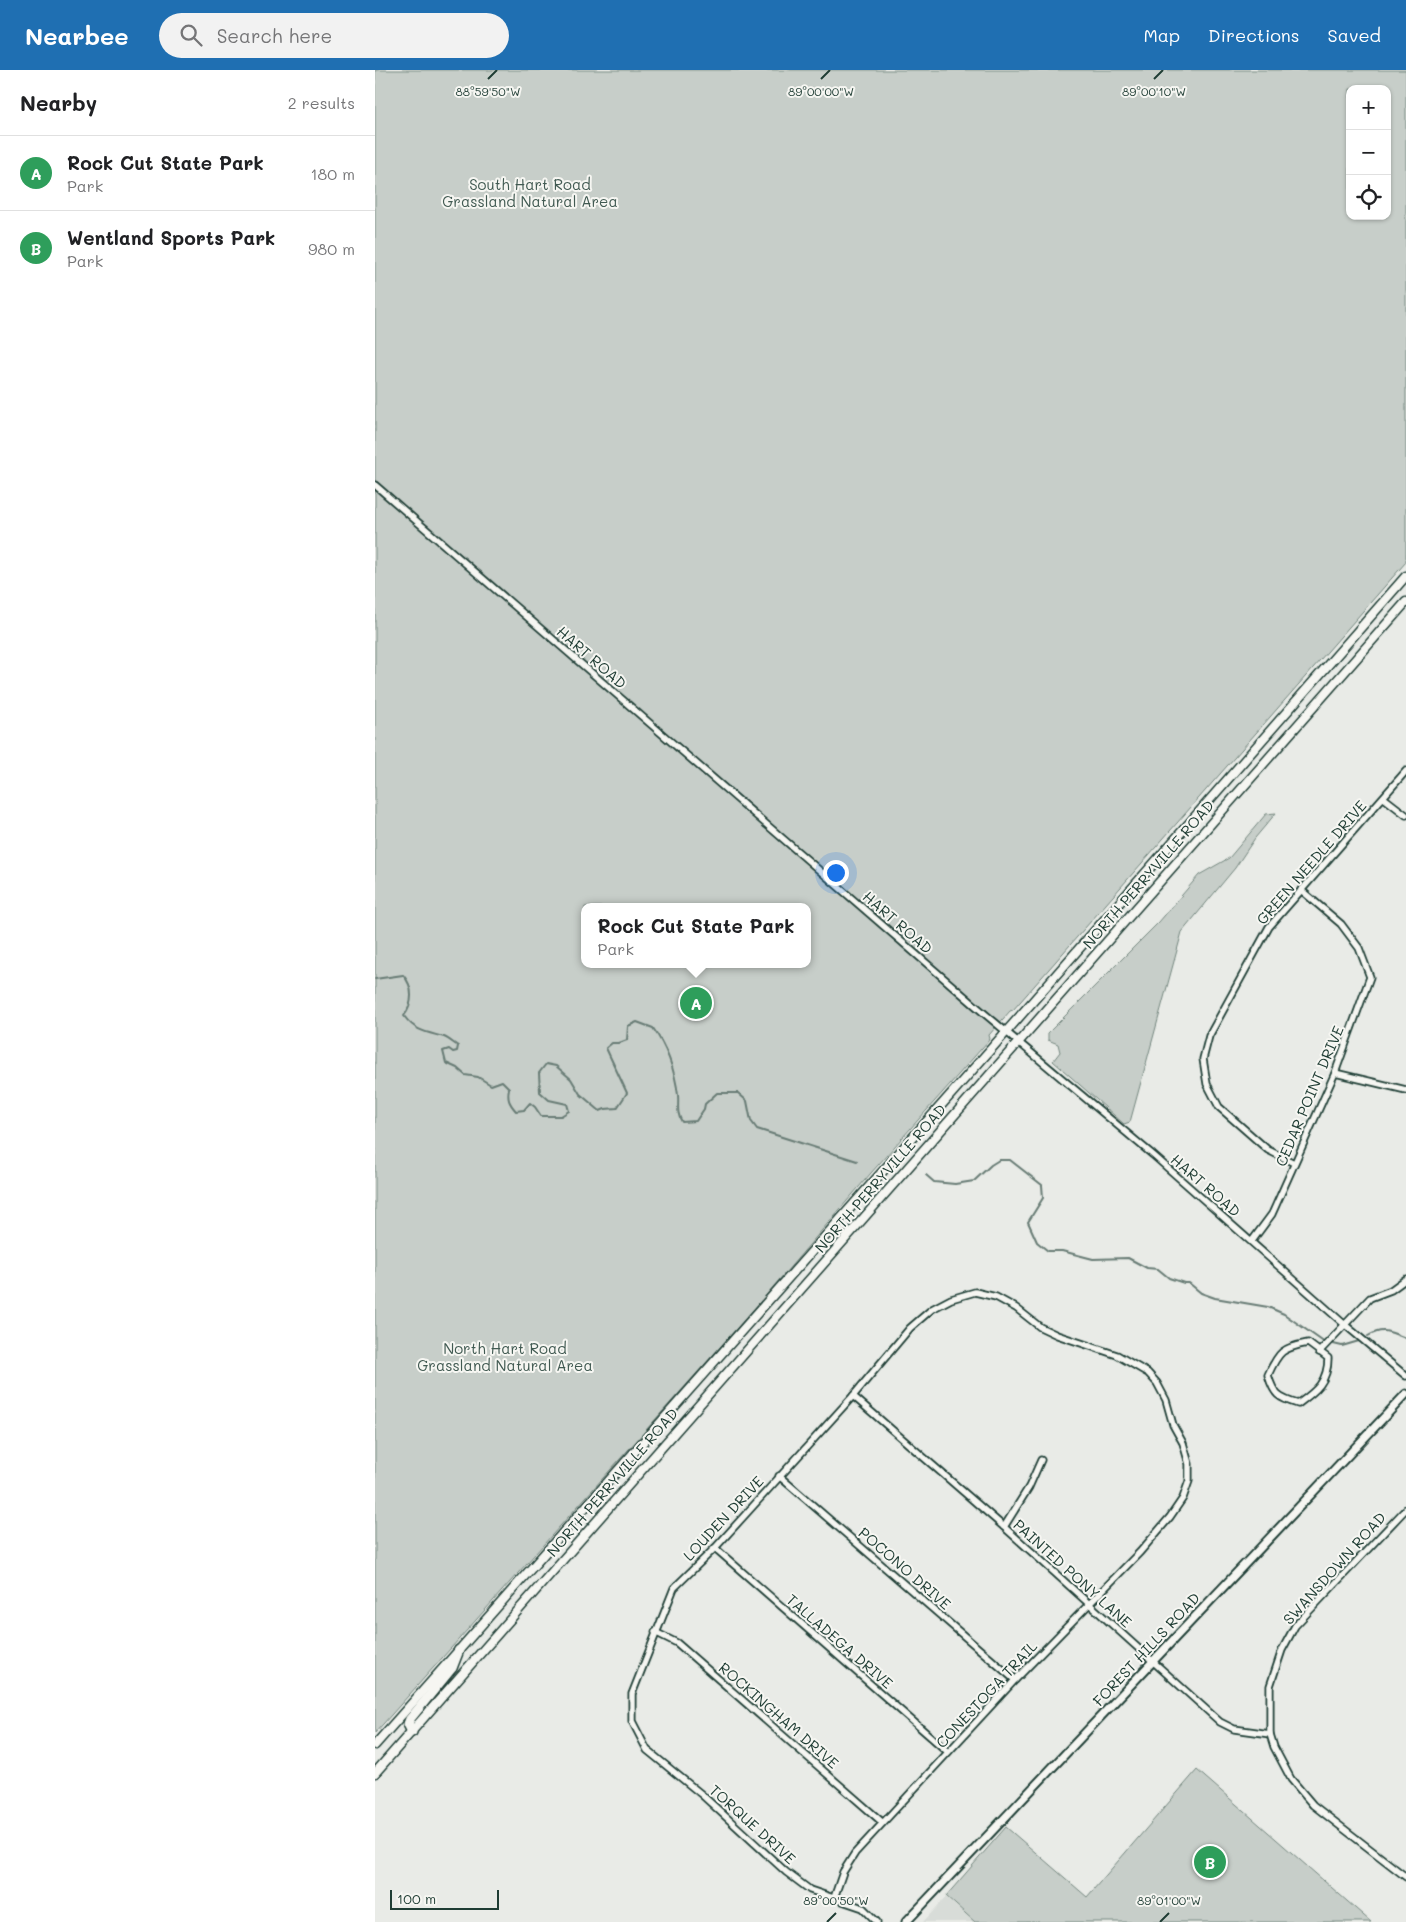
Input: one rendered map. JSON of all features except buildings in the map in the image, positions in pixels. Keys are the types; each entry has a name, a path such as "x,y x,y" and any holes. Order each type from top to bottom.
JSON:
{"main road":[{"name":"NORTH PERRYVILLE ROAD","path":"375,1745 1007,1032 1406,576"},
{"name":"NORTH PERRYVILLE ROAD","path":"375,1773 1406,602"},
{"path":"411,1732 408,1724 410,1719 452,1668 459,1650"}],"street":[{"name":"HART ROAD","path":"375,485 1018,1042 1103,1112 1252,1241 1344,1324 1406,1376"},
{"name":"GREEN NEEDLE DRIVE","path":"1294,1163 1268,1150 1219,1107 1207,1084 1203,1059 1209,1036 1269,927 1406,771"},
{"path":"1384,798 1406,815"},
{"name":"CEDAR POINT DRIVE","path":"1252,1241 1272,1214 1335,1073 1370,977 1359,948 1341,924 1301,890"},
{"path":"1335,1073 1406,1090"},
{"path":"1319,1352 1370,1298 1391,1290 1406,1279"},
{"name":"LOUDEN DRIVE","path":"632,1721 631,1694 674,1588 715,1548 853,1396 910,1328 932,1309 951,1299 975,1292 997,1297 1016,1308 1035,1324 1049,1331 1117,1355 1148,1373 1157,1383 1166,1400 1173,1425 1183,1443 1189,1464 1189,1481 1183,1498 1170,1517"},
{"path":"1308,1343 1319,1352 1327,1358 1327,1372 1315,1392 1298,1404 1280,1399 1272,1389 1268,1375 1275,1361 1288,1346 1308,1343"},
{"name":"FOREST HILLS ROAD","path":"906,1922 1406,1394"},
{"name":"PAINTED PONY LANE","path":"853,1396 1004,1527 1220,1722 1240,1731 1270,1734"},
{"path":"1004,1527 1029,1486 1041,1460"},
{"name":"POCONO DRIVE","path":"779,1476 1015,1680"},
{"name":"SWANSDOWN ROAD","path":"1270,1734 1270,1686 1282,1650 1295,1626 1406,1509"},
{"name":"CONESTOGA TRAIL","path":"834,1898 843,1872 855,1853 882,1822 1015,1680 1090,1604 1170,1517"},
{"name":"TALLADEGA DRIVE","path":"715,1548 948,1752"},
{"name":"ROCKINGHAM DRIVE","path":"655,1632 677,1643 882,1822"},
{"name":"TORQUE DRIVE","path":"632,1721 647,1750 701,1794 786,1872 810,1890 863,1908 877,1922"},
{"path":"1270,1734 1274,1747 1291,1779 1313,1805 1406,1877"}],"shaded area":[{"path":"946,1897 975,1922 923,1922"}],"green space":[{"path":"375,70 1406,70 1406,562 1013,1010 1010,1011 989,1035 990,1039 755,1308 375,1733"},
{"path":"1276,813 1255,838 1235,868 1182,932 1130,1122 1124,1124 1053,1061 1060,1052 1058,1044 1048,1040 1048,1033 1159,922 1199,875 1229,858 1266,814"},
{"path":"1197,1770 1371,1922 975,1922 946,1896 1006,1827 1087,1897"}],"waterway":[{"path":"375,979 403,975 411,990 411,1001 404,1016 408,1021 417,1028 444,1037 458,1046 457,1051 453,1052 449,1049 443,1051 446,1063 457,1068 465,1075 478,1077 491,1085 502,1081 509,1088 509,1101 516,1111 524,1110 530,1103 541,1116 561,1116 569,1111 567,1104 549,1100 540,1092 539,1073 546,1064 556,1066 571,1079 580,1094 600,1111 617,1108 627,1093 606,1048 612,1043 627,1040 628,1026 637,1022 653,1028 670,1060 678,1095 678,1112 682,1122 696,1121 705,1104 717,1093 738,1093 747,1101 751,1121 757,1129 857,1161"},
{"path":"926,1175 934,1182 955,1184 974,1181 999,1160 1010,1160 1042,1185 1043,1198 1028,1222 1037,1242 1048,1251 1062,1251 1093,1259 1128,1258 1147,1268 1158,1269 1169,1278 1189,1283 1201,1293 1215,1298 1268,1307 1284,1314 1325,1343"},
{"path":"1368,1336 1383,1331 1406,1338"},
{"path":"1329,1343 1342,1346 1359,1341"}],"place":[{"name":"Rock Cut State Park","path":"696,1003"},
{"name":"Wentland Sports Park","path":"1210,1862"}],"park label":[{"name":"South Hart Road Grassland Natural Area","path":"530,192"},
{"name":"North Hart Road Grassland Natural Area","path":"505,1356"}]}
